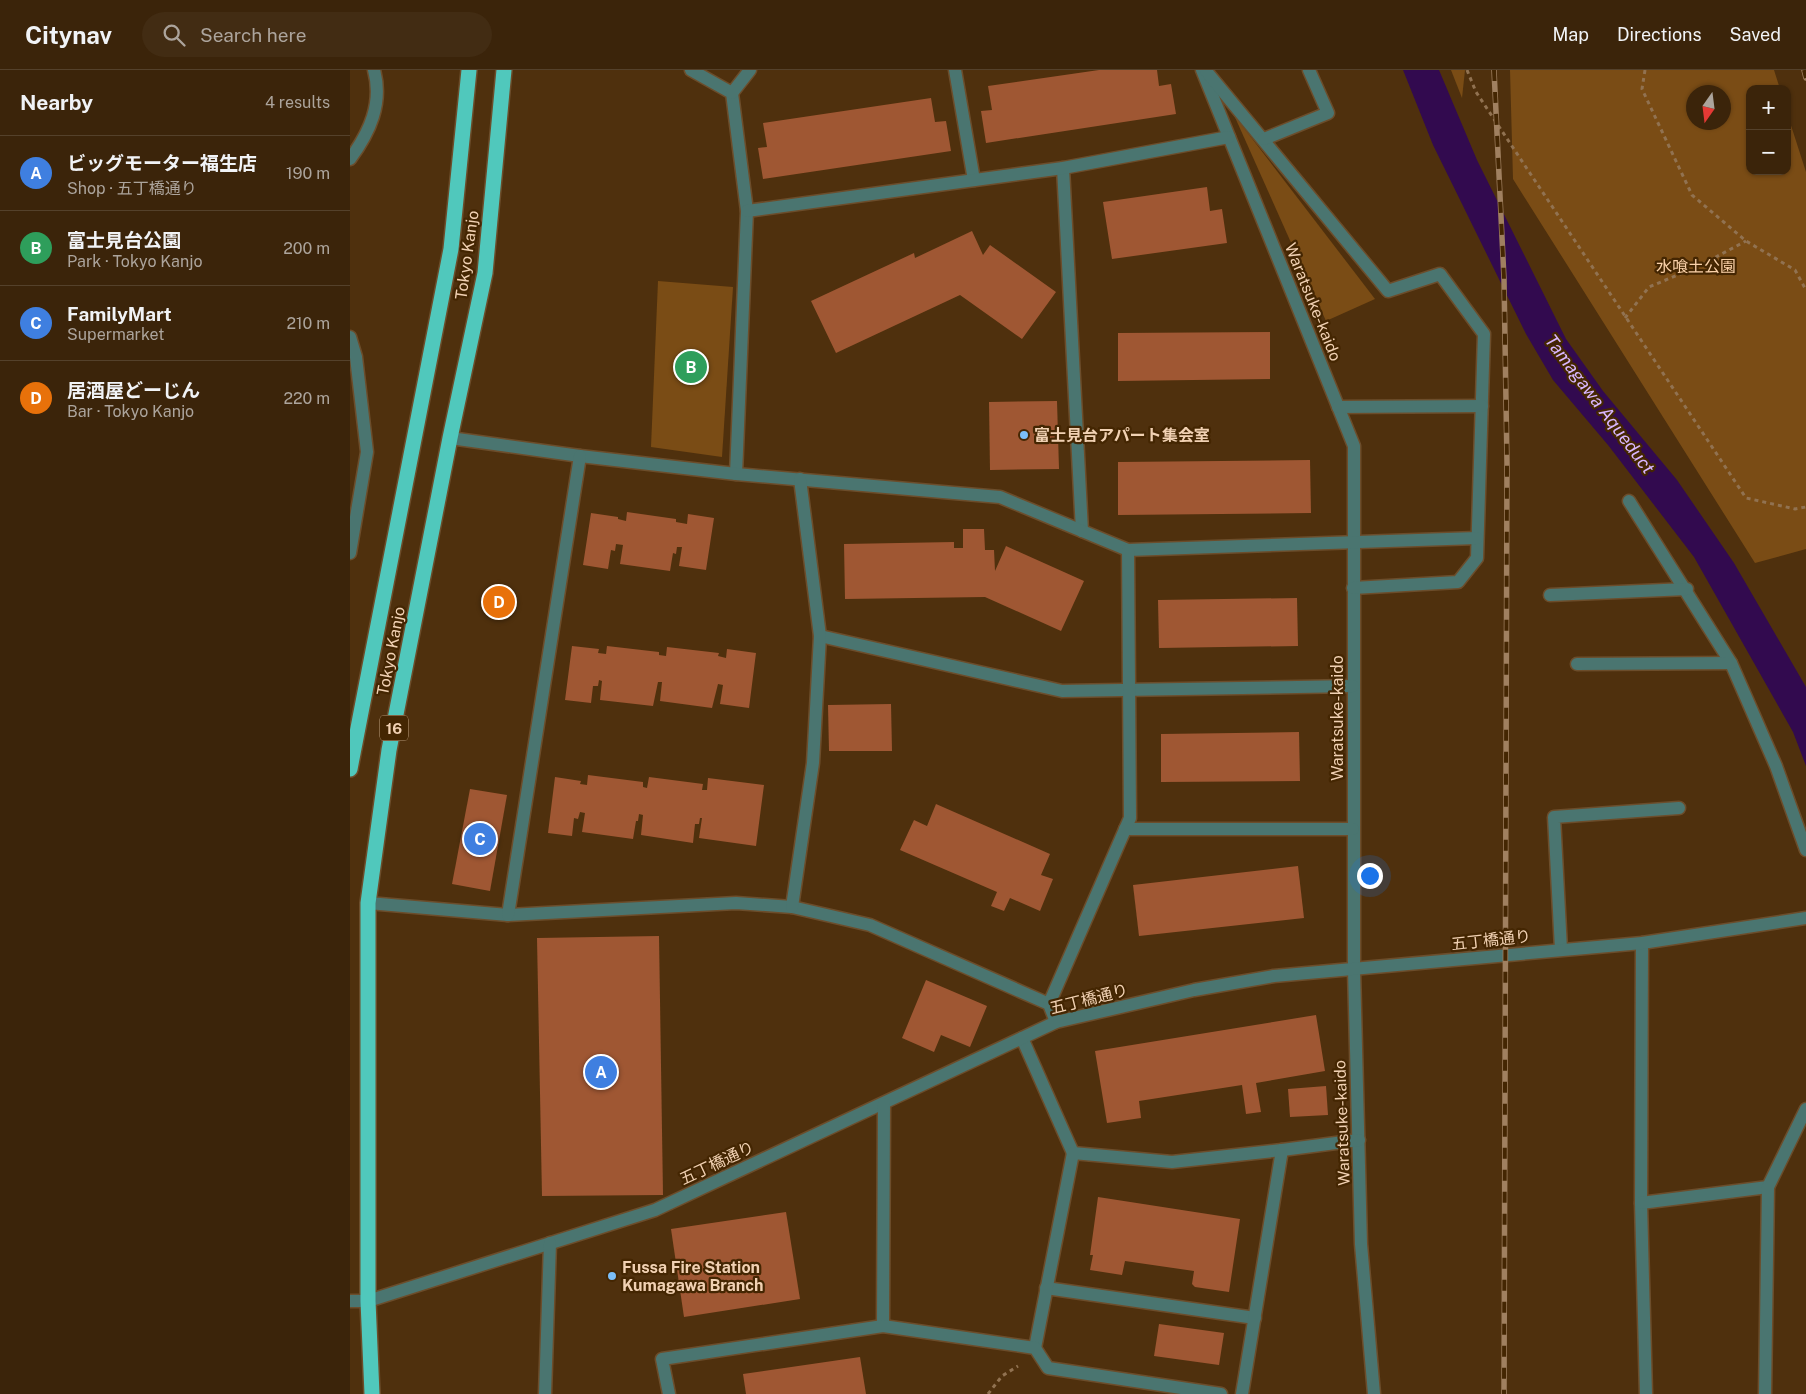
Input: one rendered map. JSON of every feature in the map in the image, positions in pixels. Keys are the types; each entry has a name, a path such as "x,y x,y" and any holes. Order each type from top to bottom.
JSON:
{"highway":[{"name":"Tokyo Kanjo","path":"350,769 451,249 470,70"},
{"name":"Tokyo Kanjo","path":"372,1394 368,1301 368,903 389,750 450,438 485,274 504,70"}],"street":[{"path":"350,158 370,129 378,86 374,70"},
{"path":"690,70 732,93"},
{"path":"736,474 747,211 732,93 750,70"},
{"path":"955,70 974,180"},
{"path":"1204,70 1264,139 1388,290 1440,274 1484,334 1477,558 1458,582 1353,588"},
{"name":"Waratsuke-kaido","path":"1204,70 1229,137 1354,446 1354,970 1360,1140 1361,1244 1374,1394"},
{"path":"1264,139 1328,113 1309,70"},
{"path":"747,211 1062,168 1229,137"},
{"path":"1062,168 1082,531"},
{"path":"350,336 356,357 367,452 350,553"},
{"path":"1338,407 1482,406"},
{"path":"450,438 580,456 736,474 1000,497 1128,550 1477,538"},
{"path":"508,915 580,456"},
{"path":"792,907 813,763 820,636 800,480"},
{"path":"1629,501 1687,589 1732,663 1776,766 1806,850"},
{"path":"1056,1022 1049,1004 1130,818 1128,550"},
{"path":"1550,596 1687,589"},
{"path":"820,636 1062,690 1353,686"},
{"path":"1577,664 1732,663"},
{"path":"1560,950 1554,817 1679,808"},
{"path":"1125,829 1353,829"},
{"path":"368,903 508,915 736,903 792,907 870,925 1049,1004"},
{"name":"五丁橋通り","path":"350,1301 368,1301 655,1210 1056,1022 1194,990 1274,976 1642,943 1806,918"},
{"path":"1642,943 1641,1203 1646,1394"},
{"path":"1022,1038 1073,1153 1035,1348 1048,1368 1221,1394"},
{"path":"883,1326 884,1104"},
{"path":"1765,1394 1768,1188 1806,1108"},
{"path":"1073,1153 1172,1162 1360,1140"},
{"path":"1242,1394 1282,1150"},
{"path":"1641,1203 1768,1188"},
{"path":"545,1394 550,1243"},
{"path":"1046,1288 1255,1318"},
{"path":"669,1394 662,1359 883,1326 1035,1348"}],"path":[{"path":"1467,70 1476,92 1746,498 1795,509 1806,507"},
{"path":"1645,70 1642,89 1692,195 1746,241 1795,270 1806,290"},
{"path":"1625,318 1649,287 1699,266 1746,241"},
{"path":"988,1394 1002,1376 1026,1361 1035,1348"}],"green space":[{"path":"1451,70 1465,70 1462,98"},
{"name":"水喰土公園","path":"1510,70 1774,70 1779,85 1746,85 1746,175 1791,175 1791,125 1806,172 1806,549 1755,563 1513,179"},
{"path":"1234,115 1375,299 1326,321"},
{"path":"658,281 733,287 722,457 651,447"}],"water":[{"name":"Tamagawa Aqueduct","path":"1403,70 1439,70 1477,160 1566,339 1603,391 1677,480 1734,563 1806,687 1806,766 1793,732 1694,557 1608,445 1553,380 1526,334 1433,145"}],"building":[{"path":"1099,70 1157,70 1159,86 1171,84 1176,114 986,143 981,111 992,110 988,86"},
{"path":"931,98 935,122 946,121 951,151 763,179 758,148 767,147 763,123"},
{"path":"1207,187 1210,211 1222,209 1227,243 1112,259 1103,202"},
{"path":"972,231 983,255 990,245 1056,292 1022,339 960,295 836,353 811,301 914,253 915,258"},
{"path":"1270,332 1270,379 1118,381 1118,333"},
{"name":"富士見台アパート集会室","path":"1057,401 1059,469 990,470 989,402"},
{"path":"1310,460 1311,513 1118,515 1118,462"},
{"path":"627,512 676,519 676,522 687,524 688,514 714,518 706,570 679,566 682,547 677,547 676,554 673,553 670,571 620,564 623,545 616,544 615,551 611,550 608,569 583,565 591,513 618,517 618,519 626,521"},
{"path":"963,529 984,529 985,550 994,550 995,571 1006,546 1084,581 1061,631 985,597 845,599 844,544 954,542 954,548 963,548"},
{"path":"1297,598 1298,646 1159,648 1158,600"},
{"path":"572,646 599,649 598,653 606,654 607,646 659,652 659,655 666,656 667,647 719,653 718,656 726,658 727,649 756,653 749,708 720,704 723,685 718,684 712,708 660,701 662,682 658,682 653,706 600,700 602,681 599,680 598,686 593,686 591,703 565,700"},
{"path":"891,704 892,751 829,751 828,705"},
{"path":"1299,732 1300,781 1161,782 1161,734"},
{"path":"588,775 643,782 643,787 647,788 649,777 703,784 702,790 707,790 708,778 764,785 756,846 699,838 702,818 700,818 699,824 695,824 693,843 641,835 643,815 639,814 633,839 582,832 585,813 580,812 578,819 574,818 572,836 548,833 555,777 581,781 580,784 587,785"},
{"path":"470,789 507,795 490,891 452,884"},
{"path":"936,804 1050,854 1041,875 1053,879 1040,911 1010,898 1004,911 991,906 997,892 900,850 914,820 927,826"},
{"path":"1298,866 1304,918 1139,936 1133,885"},
{"path":"659,936 663,1195 542,1196 537,938"},
{"path":"926,980 987,1006 970,1047 941,1035 934,1052 902,1038"},
{"path":"1316,1015 1325,1071 1256,1083 1261,1112 1246,1114 1242,1085 1139,1101 1141,1118 1107,1123 1095,1051"},
{"path":"1326,1086 1328,1115 1290,1117 1288,1089"},
{"path":"1098,1197 1240,1219 1229,1292 1195,1287 1192,1284 1194,1271 1125,1261 1122,1275 1090,1270 1093,1255 1090,1255"},
{"path":"786,1212 800,1299 684,1317 671,1229"},
{"path":"1159,1324 1224,1333 1219,1365 1154,1356"},
{"path":"860,1357 866,1394 746,1394 743,1374"}],"railway":[{"path":"1494,70 1504,279 1507,463 1504,1394"},
{"path":"1804,70 1806,78"}],"place":[{"name":"富士見台公園","path":"691,367"},
{"name":"富士見台アパート集会室","path":"1024,435"},
{"name":"居酒屋どーじん","path":"499,602"},
{"name":"FamilyMart","path":"480,839"},
{"name":"ビッグモーター福生店","path":"601,1072"},
{"name":"Fussa Fire Station Kumagawa Branch","path":"612,1276"}]}
